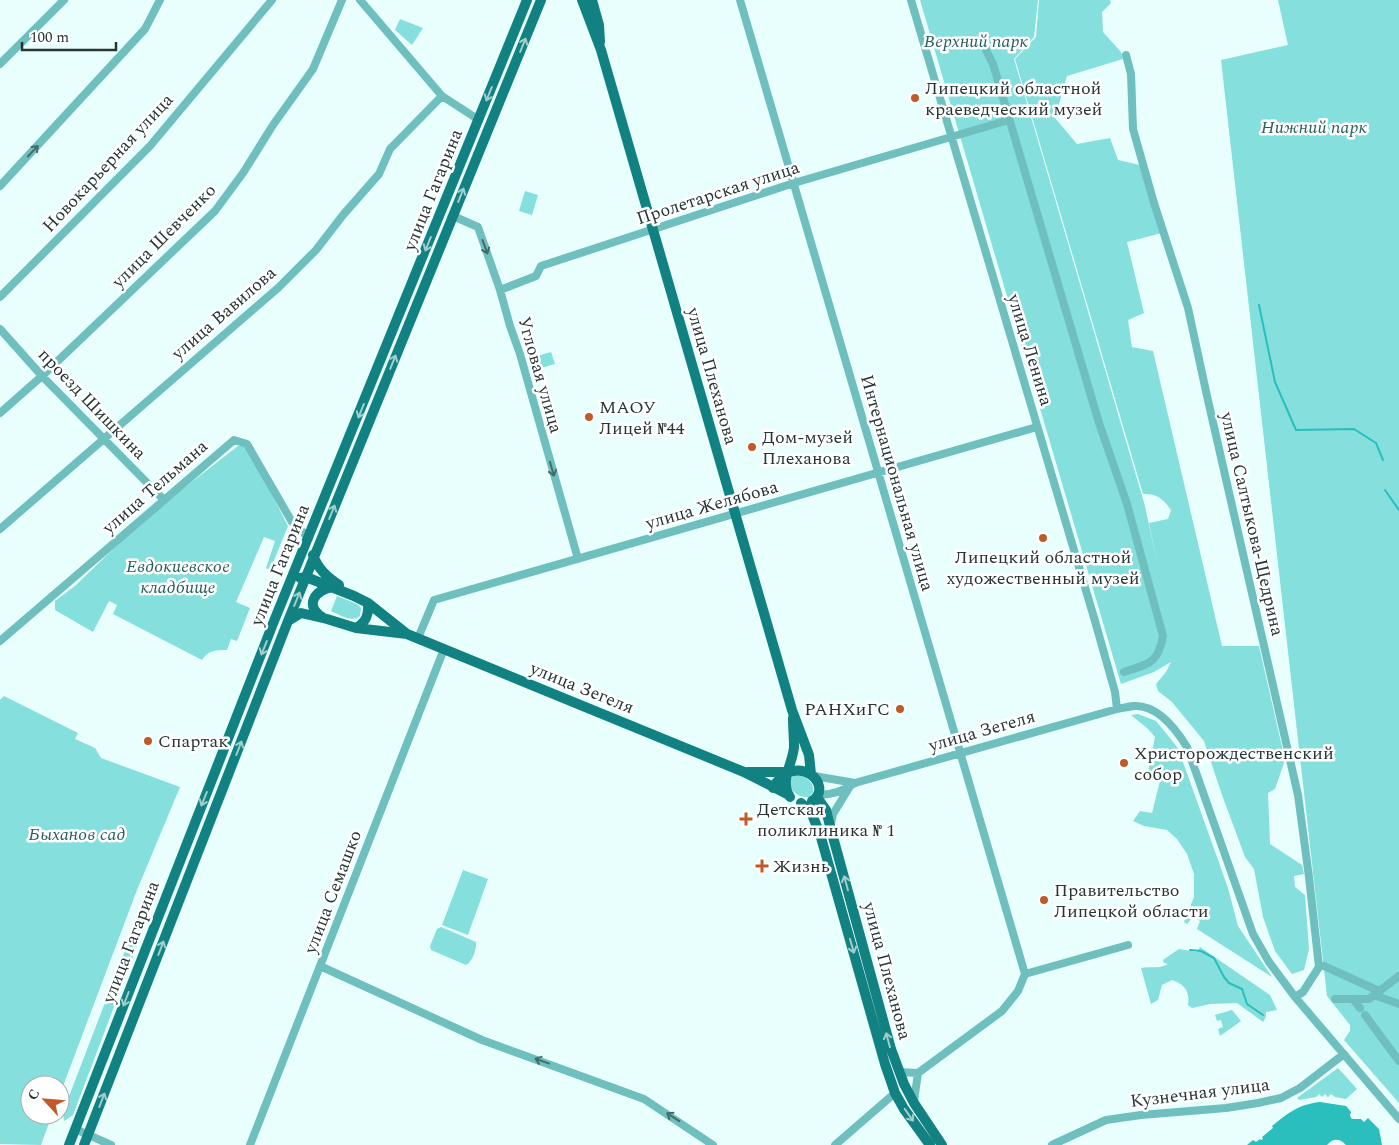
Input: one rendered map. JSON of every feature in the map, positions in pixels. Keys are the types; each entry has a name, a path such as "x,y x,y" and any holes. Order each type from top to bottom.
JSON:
{"main road":[{"name":"улица Гагарина","path":"69,1145 288,586 527,0"},
{"name":"улица Плеханова","path":"584,0 599,25 600,50 792,710 809,755 813,775"},
{"name":"улица Гагарина","path":"86,1140 288,621 542,1"},
{"path":"478,120 485,124 488,131"},
{"path":"309,538 318,567 327,577 354,596"},
{"path":"288,586 297,579 306,577 333,587 368,603 412,636"},
{"path":"323,618 316,612 313,604 315,594 323,589 333,587"},
{"path":"356,628 363,624 367,618 368,603"},
{"path":"288,621 301,613 356,628 412,636"},
{"name":"улица Зегеля","path":"412,636 744,772 788,795"},
{"name":"улица Плеханова","path":"788,772 794,746 792,710"},
{"path":"773,788 781,777 788,772 796,770 813,775 819,790 817,796 809,802 800,803 788,795 785,785 788,772"},
{"name":"улица Зегеля","path":"744,772 788,772"},
{"name":"улица Плеханова","path":"817,796 826,810 891,1049 899,1072 914,1103 942,1145"},
{"name":"улица Плеханова","path":"800,803 810,812 820,834 885,1064 895,1093 930,1145"},
{"path":"139,966 138,972 142,976 148,976 152,972"}],"street":[{"path":"0,64 64,0"},
{"path":"0,186 145,29 160,0"},
{"name":"Новокарьерная улица","path":"0,297 150,146 272,0"},
{"name":"улица Шевченко","path":"0,413 42,376 215,211 313,69 342,0"},
{"path":"360,0 442,96 478,120"},
{"name":"Интернациональная улица","path":"740,0 1025,974"},
{"name":"улица Ленина","path":"911,0 1115,692 1117,709"},
{"path":"986,50 993,64 1099,423 1126,504 1163,636 1160,651 1149,664 1124,672"},
{"name":"улица Салтыкова-Щедрина","path":"1126,55 1130,74 1133,129 1154,203 1188,308 1206,396 1298,794 1319,967 1303,992 1295,997"},
{"name":"улица Вавилова","path":"0,529 278,288 316,250 343,215 379,174 390,149 442,96"},
{"name":"Пролетарская улица","path":"500,290 536,276 541,266 794,183 1009,120"},
{"name":"Угловая улица","path":"453,216 478,227 500,290 578,559"},
{"name":"проезд Шишкина","path":"0,328 42,376 163,499"},
{"name":"улица Желябова","path":"412,636 434,600 1038,427"},
{"name":"улица Тельмана","path":"0,641 163,499 234,440 247,444 292,522 309,538"},
{"name":"улица Семашко","path":"250,1145 444,649"},
{"name":"улица Зегеля","path":"817,796 1117,709 1134,706 1158,713 1179,733 1188,747 1253,934 1269,962 1295,997 1399,1119"},
{"name":"улица Зегеля","path":"813,775 853,785"},
{"path":"830,826 832,814 853,785"},
{"path":"899,1072 918,1073 1002,1012 1018,991 1025,974 1128,945"},
{"path":"320,966 482,1040 588,1077 644,1099 713,1145"},
{"path":"1324,966 1399,1004"},
{"path":"1335,999 1369,999 1399,976"},
{"path":"1353,999 1360,1008"},
{"path":"1365,1015 1399,1061"},
{"name":"Кузнечная улица","path":"1052,1145 1106,1120 1226,1108 1281,1098 1300,1088 1344,1054"},
{"path":"914,1103 914,1088 918,1073"},
{"path":"835,1145 895,1093"},
{"path":"75,1130 86,1140 111,1145"}],"green space":[{"name":"Верхний парк","path":"920,0 1038,0 1034,37 1014,59 1145,506 1158,568 1149,523 1168,519 1171,510 1159,497 1143,494 1015,59 1036,37 1039,0 1110,0 1111,3 1102,12 1103,32 1121,52 1123,59 1067,76 1055,118 1077,144 1110,138 1118,160 1140,165 1162,233 1127,242 1144,313 1128,320 1132,347 1153,351 1222,646 1259,646 1285,760 1275,789 1268,793 1270,844 1302,865 1304,874 1294,876 1295,887 1305,895 1309,949 1304,970 1292,974 1275,951 1263,917 1254,869 1245,857 1204,741 1172,702 1158,691 1156,684 1166,672 1171,662 1154,672 1121,684"},
{"name":"Нижний парк","path":"1278,0 1399,0 1399,1103 1344,1040 1350,1031 1350,1025 1327,996 1221,60 1288,45"},
{"path":"400,19 423,28 412,45 395,30"},
{"path":"525,191 538,195 532,215 519,211"},
{"path":"551,352 555,364 534,370 530,358"},
{"name":"Евдокиевское кладбище","path":"238,446 247,446 288,526 270,570 266,568 275,541 264,537 236,602 250,608 237,641 231,639 227,650 210,652 202,660 113,614 117,605 109,601 93,632 55,610 55,601 75,586 144,519"},
{"path":"337,596 357,604 361,608 360,616 350,619 331,611"},
{"name":"Быханов сад","path":"4,696 78,733 75,739 95,748 101,758 180,787 137,890 67,1075 20,1075 20,1125 48,1125 41,1145 0,1144 0,700"},
{"path":"1138,714 1156,721 1178,748 1228,888 1238,926 1272,977 1197,929 1200,921 1193,917 1187,924 1184,922 1194,897 1194,874 1187,854 1177,839 1167,830 1144,826 1133,821 1140,811 1152,813 1160,781 1147,777 1155,737 1131,715"},
{"path":"797,774 811,783 813,792 809,797 799,795 792,789 790,781"},
{"path":"463,870 488,879 468,935 442,925"},
{"path":"136,922 145,925 73,1115 70,1117 70,1094"},
{"path":"441,927 476,942 474,955 466,965 431,950 430,946 437,929"},
{"path":"1200,947 1270,995 1277,1010 1266,1012 1263,1022 1237,1003 1210,1004 1192,1008 1188,1005 1186,989 1172,980 1162,985 1158,1000 1151,1004 1141,968 1165,966 1168,964 1164,963 1163,960 1179,949 1197,952"},
{"path":"1232,1010 1241,1021 1220,1036 1218,1029 1223,1027 1221,1020 1217,1021 1215,1015"},
{"path":"1338,1068 1357,1089 1346,1099 1335,1097 1331,1094 1328,1097 1325,1094 1322,1097 1319,1094 1316,1097 1299,1100 1297,1098"}],"shaded area":[{"path":"1320,1102 1346,1106 1351,1112 1350,1116 1352,1119 1361,1119 1364,1122 1368,1118 1379,1129 1382,1145 1346,1145 1336,1140 1327,1145 1247,1145 1253,1140 1256,1142 1263,1139 1262,1137 1273,1128 1272,1126 1294,1110 1305,1105"}],"waterway":[{"path":"1259,305 1275,382 1296,430 1354,429 1376,443 1383,460"},
{"path":"1385,490 1399,510"},
{"path":"1190,950 1201,951 1214,958 1229,983 1242,989 1247,1004 1263,1015"}],"place":[{"name":"Липецкий областной краеведческий музей","path":"915,98"},
{"name":"МАОУ Лицей №44","path":"589,417"},
{"name":"Дом-музей Плеханова","path":"752,447"},
{"name":"Липецкий областной художественный музей","path":"1043,538"},
{"name":"РАНХиГС","path":"900,709"},
{"name":"Спартак","path":"148,741"},
{"name":"Христорождественский собор","path":"1124,763"},
{"name":"Детская поликлиника № 1","path":"746,819"},
{"name":"Жизнь","path":"762,866"},
{"name":"Правительство Липецкой области","path":"1044,900"}]}
